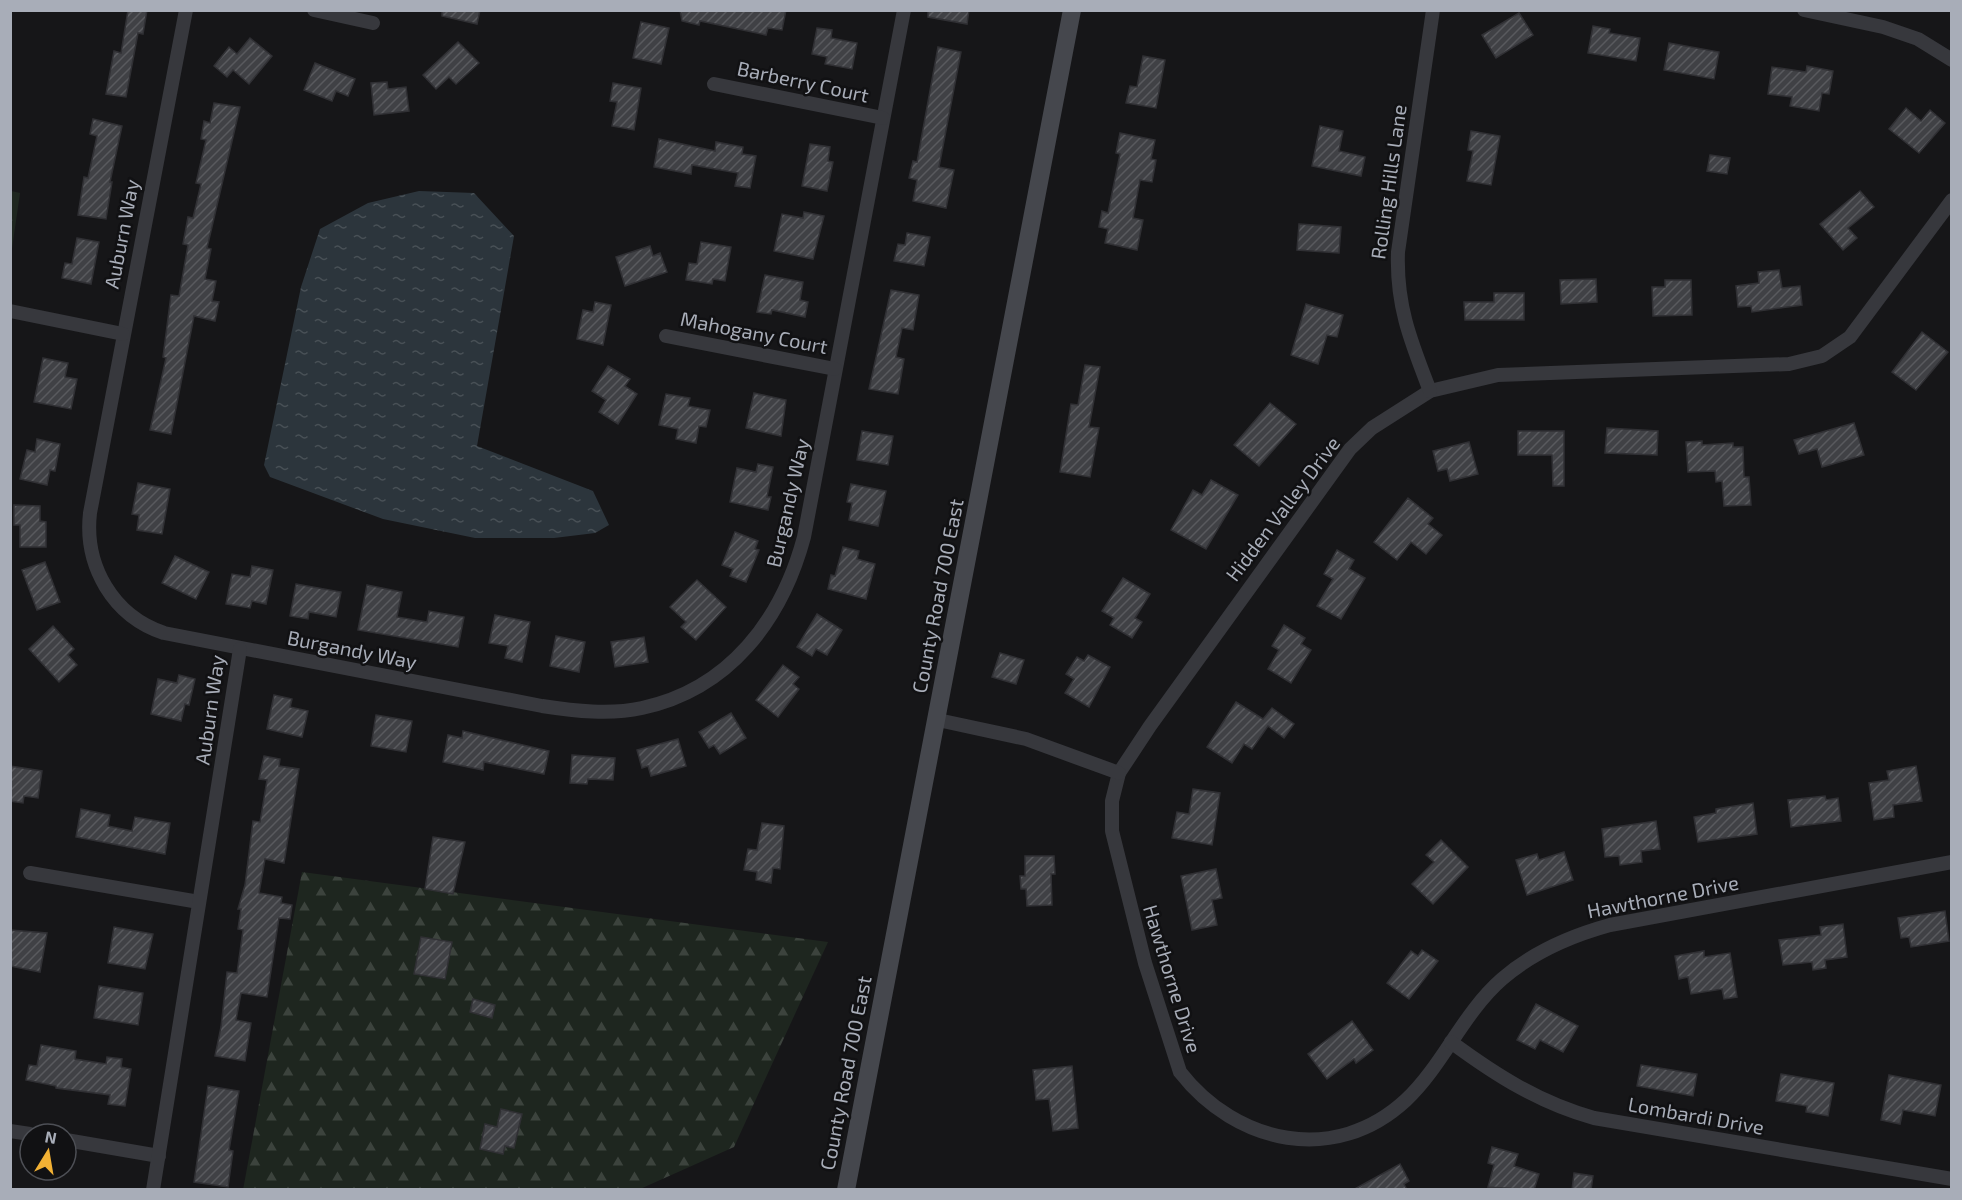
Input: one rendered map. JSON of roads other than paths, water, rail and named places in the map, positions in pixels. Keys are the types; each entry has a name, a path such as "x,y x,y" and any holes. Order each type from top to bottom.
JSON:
{"main road":[{"name":"County Road 700 East","path":"846,1190 938,720 1072,10"}],"street":[{"name":"Auburn Way","path":"153,1190 240,649 164,633 133,619 120,605 97,572 87,535 123,334 186,10"},
{"path":"314,10 373,23"},
{"name":"Burgandy Way","path":"240,649 569,710 643,708 678,695 713,676 742,654 776,609 794,574 804,537 904,10"},
{"name":"Rolling Hills Lane","path":"1430,391 1405,326 1397,279 1398,252 1433,10"},
{"path":"1804,10 1883,27 1918,39 1952,60"},
{"name":"Barberry Court","path":"714,84 883,118"},
{"name":"Hidden Valley Drive","path":"1119,773 1266,562 1350,449 1372,428 1430,391 1498,375 1789,364 1822,356 1850,337 1952,200"},
{"path":"10,310 123,334"},
{"name":"Mahogany Court","path":"666,336 835,369"},
{"path":"938,720 1026,739 1119,773"},
{"name":"Hawthorne Drive","path":"1119,773 1112,801 1112,831 1145,963 1180,1072 1211,1106 1235,1122 1269,1135 1306,1140 1342,1135 1376,1121 1406,1100 1485,995 1502,979 1542,951 1587,932 1621,923 1952,862"},
{"path":"30,873 199,902"},
{"name":"Lombardi Drive","path":"1451,1042 1499,1077 1561,1109 1594,1118 1952,1179"},
{"path":"78,1142 159,1156"}],"water":[{"path":"419,191 474,193 514,236 477,446 593,491 609,525 595,533 554,538 475,538 383,519 270,477 264,465 301,287 320,229 368,203"}]}
